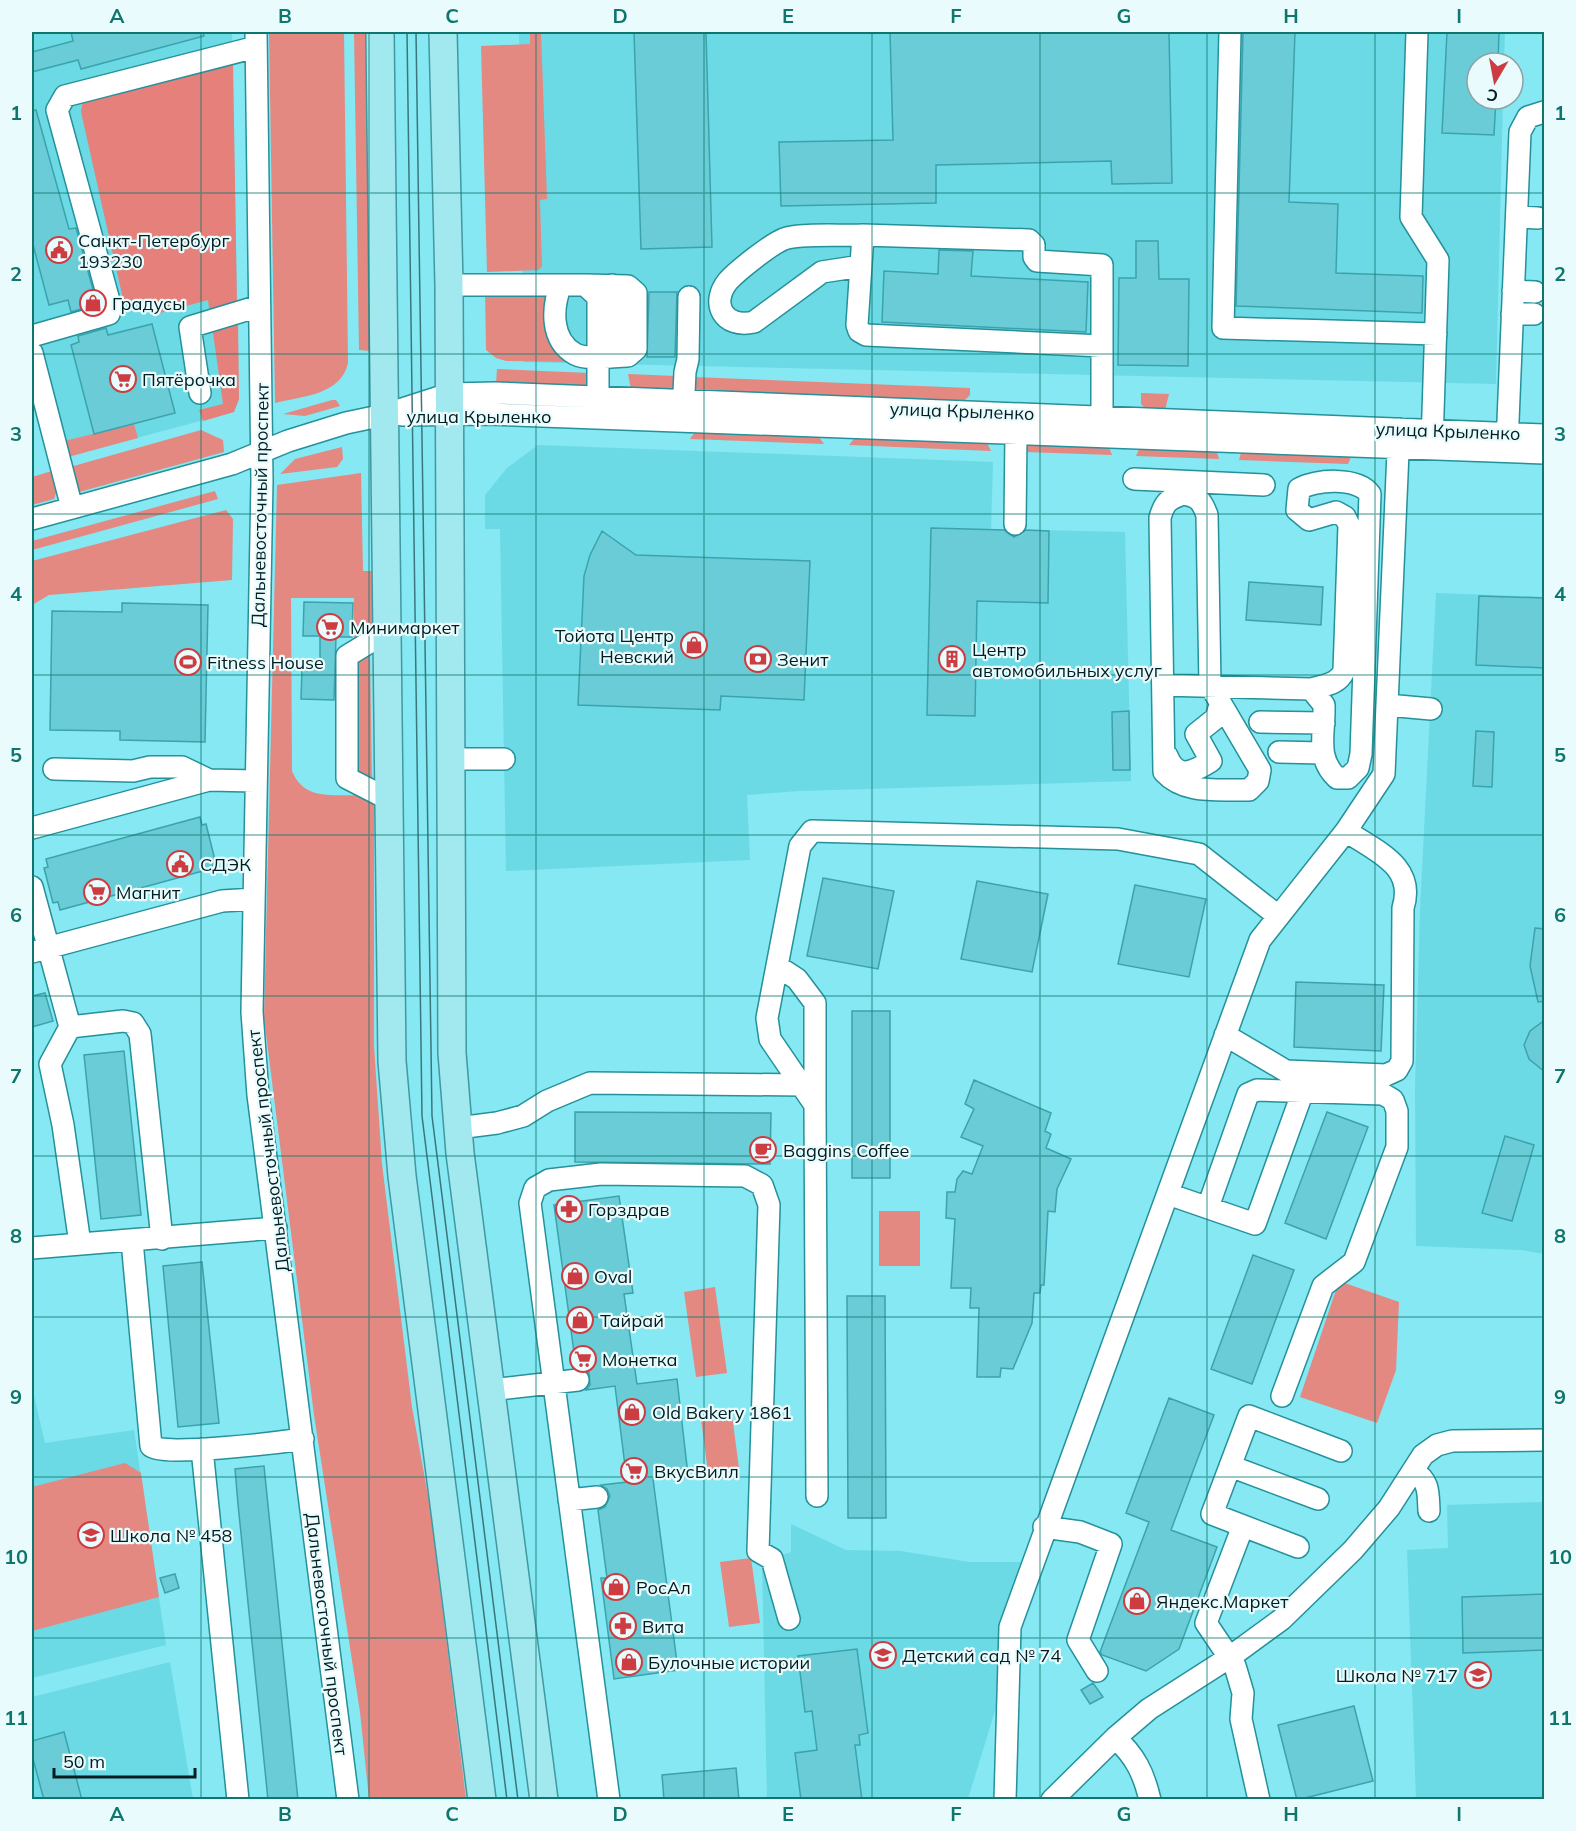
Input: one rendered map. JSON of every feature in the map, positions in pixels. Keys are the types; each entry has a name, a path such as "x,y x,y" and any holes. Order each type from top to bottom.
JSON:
{"main road":[{"path":"380,32 392,1061 402,1176 482,1800"},
{"path":"443,32 449,285 448,404 453,759 452,1053 458,1128 490,1390 544,1800"}],"street":[{"path":"1230,32 1224,328 1436,334"},
{"path":"1417,32 1412,217 1438,260 1432,440"},
{"path":"32,336 109,314 111,308 57,110 65,96 256,39"},
{"name":"Дальневосточный проспект","path":"256,39 262,452 252,1012 258,1095 348,1800"},
{"path":"1507,442 1520,132 1528,117 1545,112"},
{"path":"1516,218 1538,218"},
{"path":"861,266 822,272 754,322 742,324 730,322 724,315 722,297 729,280 779,241 790,237 863,235 1029,240 1034,245 1034,257 1038,261 1102,265 1102,427"},
{"path":"863,235 857,325 866,335 1102,346"},
{"path":"449,285 561,285 585,285 612,285 628,286 636,293 636,348 628,356 606,357 576,354 561,338 554,318 554,302 561,285"},
{"path":"585,285 598,297 606,357 598,407"},
{"path":"1513,291 1534,292"},
{"path":"683,421 688,359 689,297"},
{"path":"200,393 190,327 259,306"},
{"path":"1512,314 1534,314"},
{"path":"32,353 72,508"},
{"name":"улица Крыленко","path":"32,519 232,464 346,423 448,404 598,407 684,400 1102,427 1507,442 1545,435"},
{"name":"улица Крыленко","path":"598,407 683,421 1016,433 1102,427"},
{"path":"1015,524 1016,433"},
{"path":"1005,1800 1010,1628 1044,1527 1260,940 1346,831 1384,774 1399,438"},
{"name":"улица Крыленко","path":"1507,442 1545,453"},
{"path":"1134,479 1264,485"},
{"path":"1162,685 1311,689 1333,683 1341,678 1344,671 1348,525 1345,517 1336,512 1309,520 1301,515 1296,501 1299,489 1309,483 1356,483 1366,488 1370,494 1358,768 1348,778 1337,778 1325,767 1322,753 1324,705 1311,689"},
{"path":"1183,494 1194,496 1203,502 1207,514 1210,685 1260,770 1258,781 1249,790 1189,788 1174,783 1164,772 1160,518 1163,505 1183,494"},
{"path":"388,631 347,656 347,778 388,799"},
{"path":"1163,745 1171,765 1182,773 1194,772 1211,761 1196,734 1216,718 1220,705"},
{"path":"1387,705 1431,709"},
{"path":"1260,722 1324,723"},
{"path":"1279,752 1322,753"},
{"path":"453,759 504,759"},
{"path":"54,770 133,771 150,767 182,767 209,780"},
{"path":"32,828 209,780 255,781"},
{"path":"815,1105 770,1039 766,1018 800,846 812,831 1130,841 1199,854 1278,916"},
{"path":"1225,1035 1286,1071 1386,1075 1397,1070 1402,1061 1403,908 1408,893 1404,877 1394,864 1346,831"},
{"path":"32,887 40,950 70,1027"},
{"path":"40,950 222,901 254,899"},
{"path":"777,966 797,979 815,1003 817,1496"},
{"path":"80,1244 63,1125 41,1067 70,1027 123,1021 133,1023 140,1034 162,1239"},
{"path":"458,1128 497,1124 523,1116 547,1101 590,1083 802,1085"},
{"path":"1208,1208 1248,1094 1257,1090 1383,1094 1393,1101 1397,1111 1397,1147 1354,1262 1323,1286 1282,1396"},
{"path":"1168,1194 1255,1224 1303,1091"},
{"path":"609,1800 530,1203 536,1188 549,1180 601,1174 745,1176 762,1185 769,1205 758,1551 772,1559 789,1620"},
{"path":"32,1248 276,1228"},
{"path":"132,1241 151,1446 160,1451 303,1439"},
{"path":"490,1390 578,1380"},
{"path":"1298,1547 1212,1514 1249,1416 1341,1451"},
{"path":"1052,1800 1115,1738 1149,1709 1230,1657 1282,1619 1353,1550 1389,1509 1423,1455 1437,1445 1452,1441 1545,1440"},
{"path":"202,1449 238,1800"},
{"path":"1230,1466 1318,1499"},
{"path":"1413,1471 1423,1477 1428,1486 1429,1511"},
{"path":"569,1500 597,1497"},
{"path":"1243,1526 1206,1623 1230,1657 1243,1693 1241,1719 1259,1800"},
{"path":"1044,1527 1080,1532 1111,1544 1078,1640 1097,1671"},
{"path":"1115,1738 1126,1747 1144,1773 1150,1800"}],"shaded area":[{"path":"32,32 232,32 239,399 234,412 50,461 32,389"},
{"path":"269,32 344,32 348,363 338,382 329,388 309,396 275,403"},
{"path":"354,32 366,32 370,351 359,350"},
{"path":"519,32 1505,32 1504,51 1465,51 1465,111 1503,111 1496,384 524,362"},
{"path":"530,32 541,32 547,199 540,200 542,266 539,270 487,272 481,46 530,44"},
{"path":"233,62 237,306 210,315 208,300 160,313 123,299 81,112 83,100"},
{"path":"485,289 548,290 577,362 506,361 496,358 486,350"},
{"path":"238,319 239,399 234,412 203,421 199,410 223,404 212,326"},
{"path":"497,369 590,373 590,384 587,388 496,384"},
{"path":"628,374 676,376 672,391 631,389"},
{"path":"693,377 970,388 970,395 963,402 697,392 693,385"},
{"path":"1141,393 1169,394 1165,410 1146,409 1141,404"},
{"path":"336,400 340,406 305,416 283,414"},
{"path":"134,424 138,438 68,457 64,441"},
{"path":"201,430 223,440 224,452 79,492 70,467"},
{"path":"695,432 819,437 824,444 690,439"},
{"path":"854,439 987,443 991,451 849,445"},
{"path":"1029,444 1109,447 1112,455 1025,452"},
{"path":"538,445 993,462 991,529 1125,532 1131,781 800,791 747,795 750,860 506,871 500,529 485,529 485,495 507,468"},
{"path":"342,447 343,459 337,467 280,474 295,459"},
{"path":"1139,449 1217,452 1219,459 1136,456"},
{"path":"1241,453 1351,457 1348,464 1239,460"},
{"path":"52,471 57,490 54,499 32,505 32,477"},
{"path":"361,473 363,571 372,571 372,629 354,644 354,598 291,598 292,771 305,788 313,792 365,796 374,804 374,1046 382,1164 412,1407 430,1507 466,1799 369,1799 360,1712 314,1415 264,1018 277,485"},
{"path":"215,491 218,499 32,550 32,541"},
{"path":"226,510 233,519 232,580 49,595 32,605 32,561"},
{"path":"1436,593 1544,597 1544,1254 1521,1250 1416,1246 1415,1088 1420,910"},
{"path":"370,655 372,780 355,773 353,665 360,658"},
{"path":"879,1211 920,1211 920,1266 879,1266"},
{"path":"1339,1281 1399,1302 1396,1370 1377,1423 1300,1397"},
{"path":"715,1287 727,1373 696,1377 684,1292"},
{"name":"Школа № 458","path":"32,1387 45,1443 134,1430 166,1645 32,1678"},
{"path":"732,1415 740,1476 709,1480 701,1419"},
{"name":"Школа № 458","path":"125,1463 141,1473 159,1597 32,1631 32,1487"},
{"name":"Школа № 717","path":"1544,1502 1544,1799 1416,1799 1407,1550 1448,1548 1447,1505"},
{"name":"Детский сад № 74","path":"791,1524 846,1550 901,1551 969,1562 1023,1562 1002,1688 968,1799 767,1799 762,1562 791,1552"},
{"path":"751,1558 760,1623 729,1627 720,1562"},
{"path":"170,1662 193,1799 32,1800 32,1697"}],"building":[{"path":"71,32 203,32 204,36 81,69 78,60 32,72 32,52 73,41"},
{"path":"634,32 706,32 712,247 641,249"},
{"path":"890,32 1169,32 1172,183 1112,184 1111,161 936,165 936,203 781,206 779,142 893,140"},
{"path":"1243,32 1295,32 1289,202 1338,204 1336,273 1423,276 1422,313 1236,306"},
{"path":"1447,32 1499,32 1498,51 1465,51 1465,111 1495,111 1494,135 1442,133"},
{"path":"36,110 69,229 76,228 97,304 71,312 68,300 49,305 32,241 32,111"},
{"path":"1136,241 1158,241 1159,279 1189,279 1188,366 1118,365 1119,278 1136,278"},
{"path":"939,250 973,251 971,276 1088,282 1086,332 882,322 884,271 938,274"},
{"path":"649,292 677,292 675,357 647,357"},
{"name":"Пятёрочка","path":"152,324 175,413 94,434 71,345 79,342 78,336 106,328 108,335"},
{"name":"Центр автомобильных услуг","path":"931,528 1004,530 1014,537 1026,530 1049,531 1048,603 977,601 975,716 927,715"},
{"name":"Тойота Центр Невский","path":"602,531 636,555 810,561 804,700 721,696 720,710 578,705 584,576 590,555"},
{"path":"1249,582 1323,587 1321,625 1246,620"},
{"path":"1479,596 1545,598 1545,668 1476,665"},
{"path":"304,602 353,603 352,637 336,637 334,700 301,699 302,668 320,669 320,636 303,636"},
{"path":"122,603 208,605 205,742 120,740 120,731 50,730 52,611 122,612"},
{"path":"1129,711 1130,770 1113,770 1112,712"},
{"path":"1476,731 1494,732 1492,787 1473,786"},
{"path":"200,817 202,825 206,824 215,860 212,860 214,868 60,910 58,902 53,903 44,868 48,867 46,859"},
{"path":"823,878 894,891 878,969 807,956"},
{"path":"977,881 1048,894 1032,972 961,959"},
{"path":"1135,885 1206,899 1189,977 1118,964"},
{"path":"1535,928 1545,929 1545,1001 1538,1002 1530,966"},
{"path":"1296,982 1384,985 1381,1051 1294,1047"},
{"path":"45,993 53,1021 32,1027 32,996"},
{"path":"852,1011 890,1011 890,1178 852,1178"},
{"path":"1545,1020 1545,1072 1529,1059 1524,1045 1530,1031"},
{"path":"124,1051 141,1215 101,1219 84,1055"},
{"path":"974,1080 1051,1113 1045,1131 1051,1134 1046,1148 1071,1159 1057,1189 1055,1212 1048,1211 1044,1285 1041,1285 1040,1293 1034,1293 1032,1323 1013,1369 1001,1368 1000,1377 977,1377 979,1308 970,1308 971,1288 951,1288 955,1219 946,1218 947,1192 955,1192 957,1179 963,1171 972,1174 983,1146 961,1137 974,1109 965,1104"},
{"path":"575,1112 771,1113 770,1164 575,1162"},
{"path":"1327,1112 1368,1127 1326,1239 1285,1223"},
{"path":"1505,1136 1534,1145 1512,1221 1482,1213"},
{"path":"619,1196 633,1293 624,1294 637,1384 677,1379 688,1475 653,1479 678,1670 614,1679 601,1578 607,1578 598,1510 605,1507 610,1496 607,1489 601,1485 627,1482 615,1386 586,1390 590,1385 589,1373 576,1367 554,1205"},
{"path":"1253,1255 1294,1270 1252,1384 1211,1369"},
{"path":"202,1262 219,1423 178,1427 163,1266"},
{"path":"847,1296 885,1296 886,1518 848,1518"},
{"path":"1169,1398 1214,1415 1171,1530 1217,1547 1179,1649 1146,1671 1102,1655 1100,1652 1149,1522 1126,1513"},
{"path":"264,1466 298,1800 268,1800 235,1469"},
{"path":"175,1574 179,1588 165,1593 160,1578"},
{"path":"1545,1594 1545,1650 1463,1653 1462,1597"},
{"path":"857,1649 868,1733 859,1735 860,1745 855,1745 862,1800 801,1800 795,1753 817,1750 812,1711 805,1712 798,1656"},
{"path":"1093,1683 1103,1697 1090,1704 1081,1690"},
{"path":"1354,1706 1373,1781 1297,1800 1278,1725"},
{"path":"64,1732 82,1800 44,1800 32,1755 32,1741"},
{"path":"736,1768 739,1800 664,1800 662,1775"}],"tram line":[{"path":"407,32 422,1116 507,1800"},
{"path":"416,32 432,1116 518,1800"}],"place":[{"name":"Санкт-Петербург 193230","path":"59,250"},
{"name":"Градусы","path":"93,303"},
{"name":"Пятёрочка","path":"123,379"},
{"name":"Минимаркет","path":"330,627"},
{"name":"Тойота Центр Невский","path":"694,645"},
{"name":"Зенит","path":"758,659"},
{"name":"Центр автомобильных услуг","path":"952,659"},
{"name":"Fitness House","path":"188,662"},
{"name":"СДЭК","path":"180,864"},
{"name":"Магнит","path":"97,892"},
{"name":"Baggins Coffee","path":"763,1150"},
{"name":"Горздрав","path":"569,1209"},
{"name":"Oval","path":"575,1276"},
{"name":"Тайрай","path":"580,1320"},
{"name":"Монетка","path":"583,1359"},
{"name":"Old Bakery 1861","path":"632,1412"},
{"name":"ВкусВилл","path":"634,1471"},
{"name":"Школа № 458","path":"91,1535"},
{"name":"РосАл","path":"616,1587"},
{"name":"Яндекс.Маркет","path":"1137,1601"},
{"name":"Вита","path":"623,1626"},
{"name":"Детский сад № 74","path":"883,1655"},
{"name":"Булочные истории","path":"629,1662"},
{"name":"Школа № 717","path":"1478,1675"}]}
